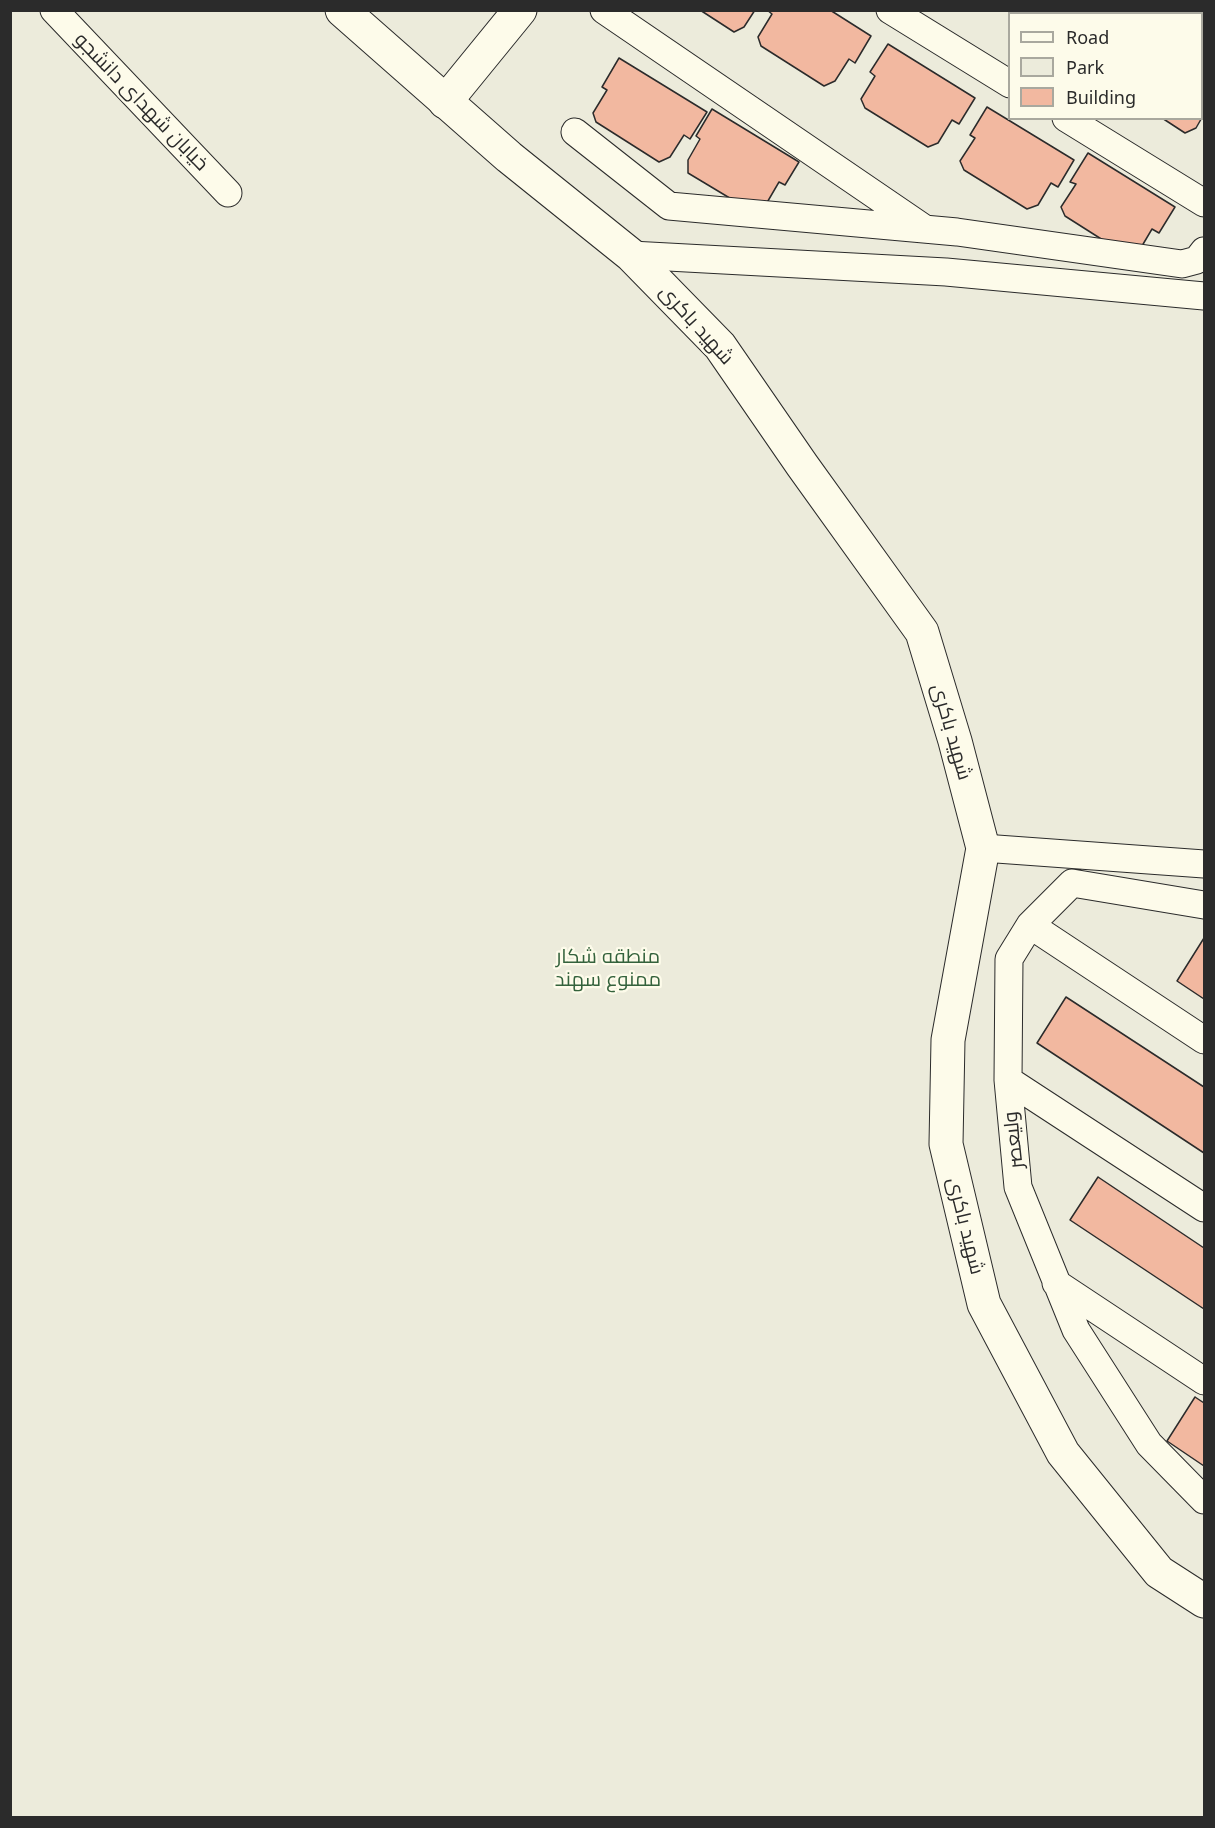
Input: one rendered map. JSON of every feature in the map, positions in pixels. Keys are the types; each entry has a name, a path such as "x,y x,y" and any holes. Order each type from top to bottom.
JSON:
{"main road":[{"name":"شهید باکری","path":"342,10 509,157 631,255 720,346 922,632 955,741 983,848 948,1040 946,1144 984,1304 1063,1453 1158,1572 1204,1601"},
{"path":"445,102 519,10"}],"street":[{"name":"خیابان شهدای دانشجو","path":"54,10 228,193"},
{"path":"604,10 928,230"},
{"path":"890,10 1008,83"},
{"path":"1069,120 1204,203"},
{"path":"575,132 669,206 957,232 1182,264 1197,260 1204,251"},
{"path":"946,272 957,232"},
{"path":"631,255 946,272 1204,296"},
{"path":"983,848 1204,864"},
{"name":"ولیعصر","path":"1204,905 1072,883 1030,925 1009,959 1008,1080 1018,1187 1076,1329 1149,1444 1204,1500"},
{"path":"1030,925 1204,1040"},
{"path":"1008,1080 1204,1208"},
{"path":"1056,1283 1204,1380"}],"green space":[{"name":"منطقه شکار ممنوع سهند","path":"11,11 1204,11 1204,1817 11,1817"}],"building":[{"path":"700,10 755,10 744,27 734,32"},
{"path":"767,10 830,10 871,36 855,63 849,59 835,81 824,86 761,46 758,37 772,14"},
{"path":"1040,10 1113,10 1116,12 1039,12"},
{"path":"888,44 975,98 959,124 952,120 938,143 928,147 865,108 861,99 875,76 870,72"},
{"path":"619,58 707,112 690,139 684,135 670,157 659,162 596,122 593,113 607,90 602,87"},
{"path":"1203,65 1204,66 1203,116"},
{"path":"987,107 1074,160 1058,187 1051,183 1038,205 1027,209 964,170 960,161 975,138 970,135"},
{"path":"712,109 799,162 785,185 779,182 765,206 753,212 688,173 688,160 700,139 696,136"},
{"path":"1165,120 1201,120 1196,128 1185,133"},
{"path":"1088,153 1175,207 1159,233 1152,229 1139,251 1128,256 1065,216 1061,207 1076,184 1070,182"},
{"path":"1204,938 1204,999 1177,981"},
{"path":"1066,997 1204,1087 1204,1153 1037,1043"},
{"path":"1098,1177 1204,1248 1204,1309 1070,1220"},
{"path":"1195,1397 1204,1403 1204,1466 1167,1441"}]}
